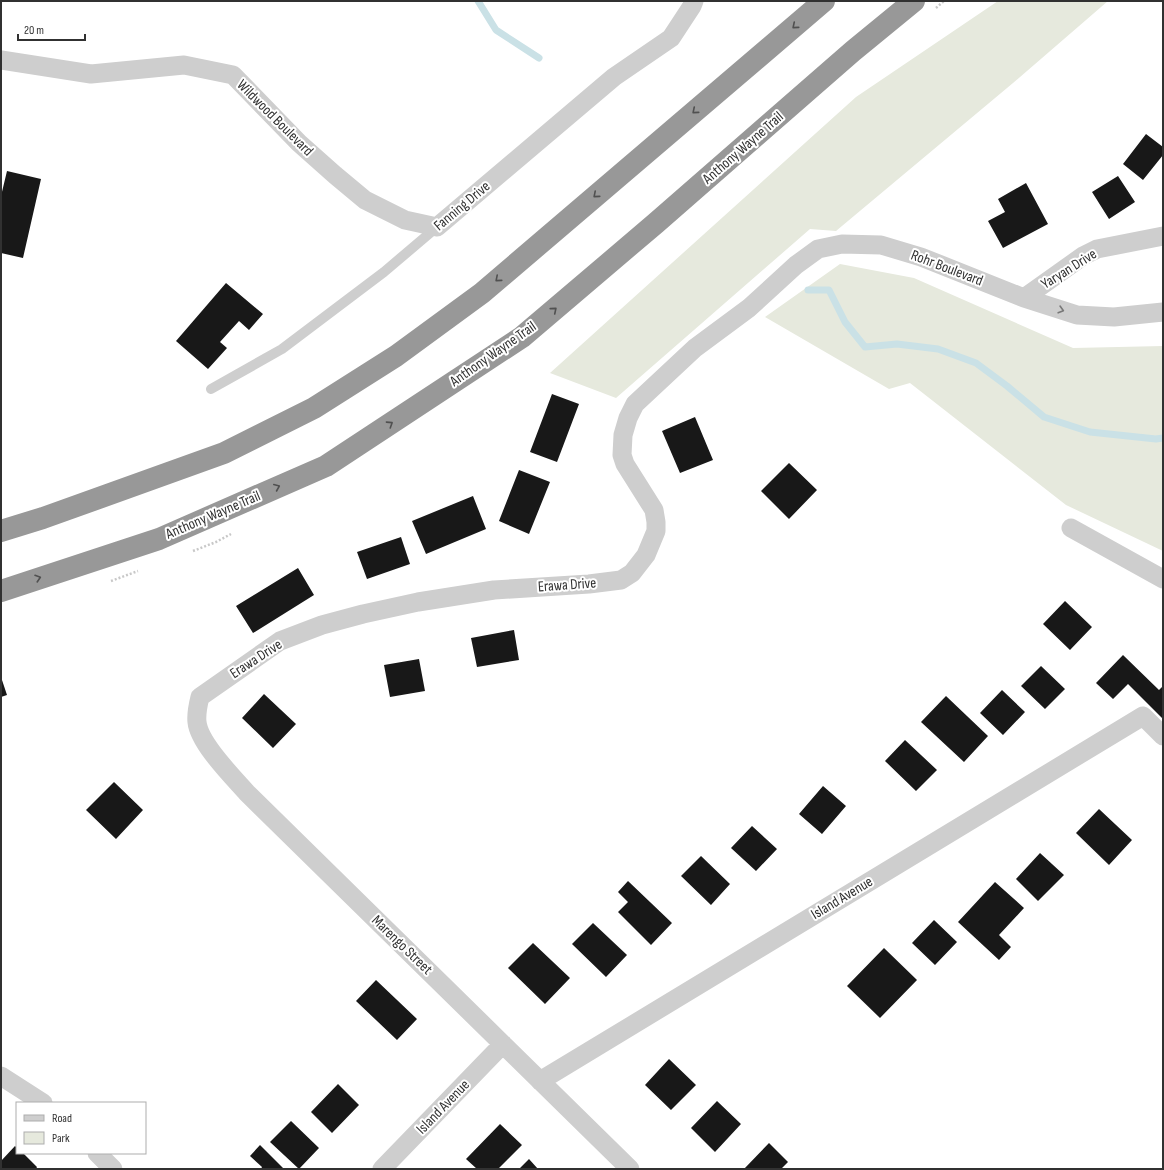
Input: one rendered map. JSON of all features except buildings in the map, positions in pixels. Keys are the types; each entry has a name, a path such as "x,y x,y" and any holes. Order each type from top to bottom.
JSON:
{"highway":[{"path":"1,531 43,518 224,453 314,408 396,356 482,293 824,1"},
{"name":"Anthony Wayne Trail","path":"1,591 159,539 326,466 522,337 656,223 853,51 914,1"}],"street":[{"name":"Fanning Drive","path":"437,227 614,77 671,38 694,1"},
{"name":"Wildwood Boulevard","path":"1,60 91,74 184,65 232,75 299,143 365,200 406,220 437,227"},
{"name":"Yaryan Drive","path":"1024,298 1083,256 1097,249 1163,236"},
{"name":"Rohr Boulevard","path":"749,308 796,264 818,250 842,244 881,245 921,257 1024,298 1077,315 1114,317 1163,312"},
{"name":"Erawa Drive","path":"197,708 200,697 280,641 322,626 363,614 418,602 494,590 589,584 621,580 632,573 646,555 656,531 656,522 654,510 625,464 622,455 623,435 628,418 635,404 695,348 749,308"},
{"path":"1071,528 1163,579"},
{"name":"Marengo Street","path":"197,708 197,722 201,736 222,764 247,793 630,1169"},
{"name":"Island Avenue","path":"540,1081 1143,716 1163,736"},
{"name":"Island Avenue","path":"382,1169 503,1044"},
{"path":"1,1076 41,1102"},
{"path":"98,1154 113,1169"}],"lane":[{"name":"Fanning Drive","path":"211,389 282,349 384,272 437,227"}],"green space":[{"path":"998,1 1108,1 1013,83 836,231 810,229 616,398 550,373 856,97"},
{"path":"840,264 914,278 1073,348 1163,346 1163,551 1066,505 910,383 889,389 765,317"}],"waterway":[{"path":"478,1 496,30 539,58"},
{"path":"808,290 829,290 845,322 865,347 897,344 938,349 976,363 1007,386 1044,417 1090,432 1156,439 1163,438"}]}
